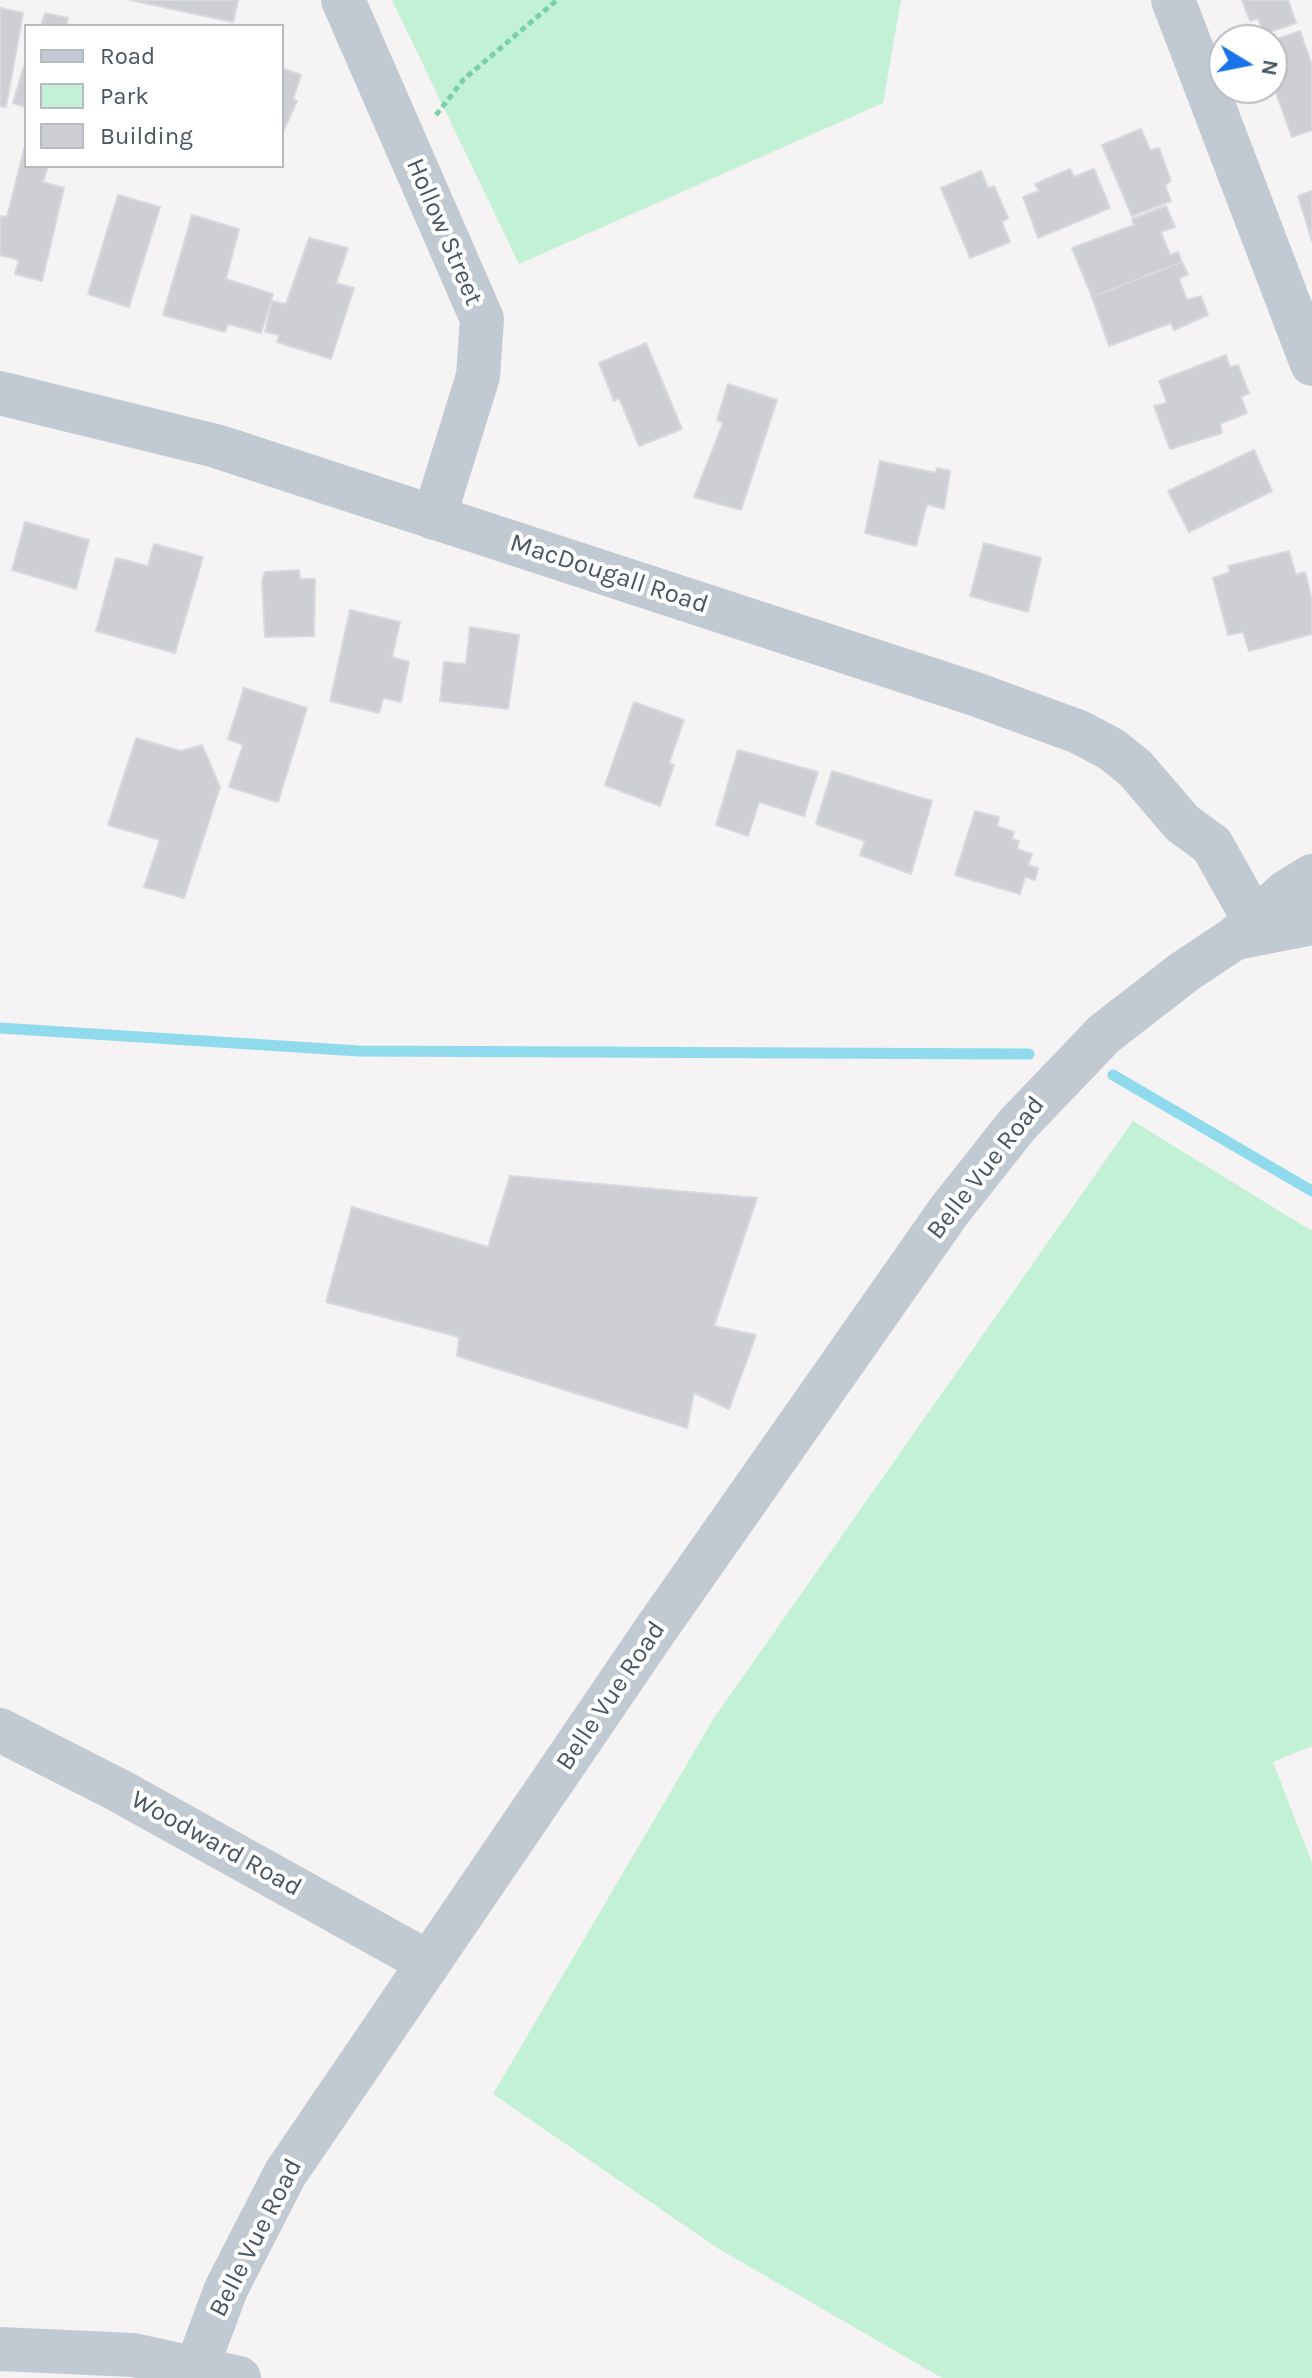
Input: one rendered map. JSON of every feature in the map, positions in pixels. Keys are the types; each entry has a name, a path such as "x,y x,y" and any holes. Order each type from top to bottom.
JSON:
{"street":[{"name":"Hollow Street","path":"343,0 482,319 478,376 434,518"},
{"path":"1173,0 1312,364"},
{"name":"MacDougall Road","path":"0,393 216,446 975,694 1079,732 1111,749 1135,768 1182,823 1212,845 1251,930"},
{"name":"Belle Vue Road","path":"197,2367 226,2289 285,2174 656,1629 983,1167 1048,1090 1104,1034 1184,972 1251,930 1286,892 1312,876"},
{"name":"Belle Vue Road","path":"1251,930 1312,923"},
{"name":"Woodward Road","path":"0,1730 118,1790 429,1963"},
{"path":"0,2349 133,2355 239,2378"}],"path":[{"path":"409,149 464,79 557,0"}],"green space":[{"path":"392,0 901,0 883,103 519,264"},
{"path":"1133,1121 1312,1231 1312,1746 1273,1762 1312,1863 1312,2378 942,2378 719,2249 493,2094 714,1718"}],"building":[{"path":"130,0 238,0 233,22"},
{"path":"1242,0 1288,0 1296,23 1288,26 1260,24 1258,18 1250,21"},
{"path":"0,8 23,13 6,107 0,106"},
{"path":"45,13 68,18 66,24 42,24"},
{"path":"1300,31 1312,65 1312,130 1292,137 1280,104 1288,104 1288,35"},
{"path":"24,66 24,106 13,103"},
{"path":"284,69 301,75 293,99 297,101 284,130"},
{"path":"1141,129 1150,150 1159,148 1171,181 1165,185 1171,201 1132,216 1102,145"},
{"path":"24,149 24,168 47,168 43,182 64,188 42,281 15,274 19,260 0,255 0,220 1,216 7,217"},
{"path":"1070,169 1074,177 1094,169 1110,208 1038,238 1023,197 1039,191 1035,184"},
{"path":"981,171 988,188 994,186 1008,218 1002,222 1010,242 970,258 941,188"},
{"path":"1312,191 1312,241 1298,196"},
{"path":"118,195 160,207 129,307 88,294"},
{"path":"1166,206 1175,227 1161,232 1170,255 1178,252 1182,262 1092,297 1072,248 1134,225 1132,219"},
{"path":"192,215 239,229 226,279 273,294 261,333 228,324 225,332 163,315"},
{"path":"309,238 348,248 336,283 354,288 331,359 277,342 279,335 265,332 272,301 286,304"},
{"path":"1182,262 1188,274 1179,279 1187,300 1201,296 1208,315 1174,330 1171,323 1109,346 1092,297"},
{"path":"646,343 682,429 639,446 619,398 614,401 599,363"},
{"path":"1226,355 1230,367 1238,365 1249,393 1241,397 1247,413 1220,424 1222,433 1170,449 1154,406 1167,403 1159,381"},
{"path":"728,384 777,400 741,510 694,497 723,423 717,420"},
{"path":"1254,450 1272,491 1189,532 1168,491"},
{"path":"880,461 936,473 937,468 950,471 944,509 927,504 916,546 865,533"},
{"path":"25,522 89,540 76,589 12,570"},
{"path":"984,543 1041,558 1028,612 970,596"},
{"path":"154,544 203,557 175,653 96,631 116,558 148,566"},
{"path":"1289,551 1296,575 1305,572 1312,600 1312,634 1249,651 1243,632 1228,635 1213,578 1230,572 1228,566"},
{"path":"299,570 300,579 315,579 314,636 265,637 262,581 265,572"},
{"path":"350,610 400,622 392,657 409,662 401,702 383,698 379,713 330,701"},
{"path":"470,627 519,635 508,709 440,701 444,662 466,664"},
{"path":"244,688 307,708 278,802 229,787 243,745 228,739"},
{"path":"634,702 684,720 669,763 674,765 660,806 605,785"},
{"path":"136,738 181,751 202,745 220,787 184,898 144,887 160,840 108,825"},
{"path":"738,750 818,772 804,816 759,802 748,836 716,825"},
{"path":"832,771 932,801 911,874 860,855 865,841 816,824"},
{"path":"975,811 999,817 997,826 1014,832 1012,839 1019,841 1017,849 1032,854 1028,865 1038,868 1035,880 1025,877 1020,894 955,875"},
{"path":"510,1176 757,1198 714,1326 756,1335 729,1409 694,1393 687,1428 457,1356 459,1337 326,1302 352,1207 488,1247"}],"waterway":[{"path":"0,1028 359,1051 1029,1054"},
{"path":"1113,1075 1312,1191"}]}
